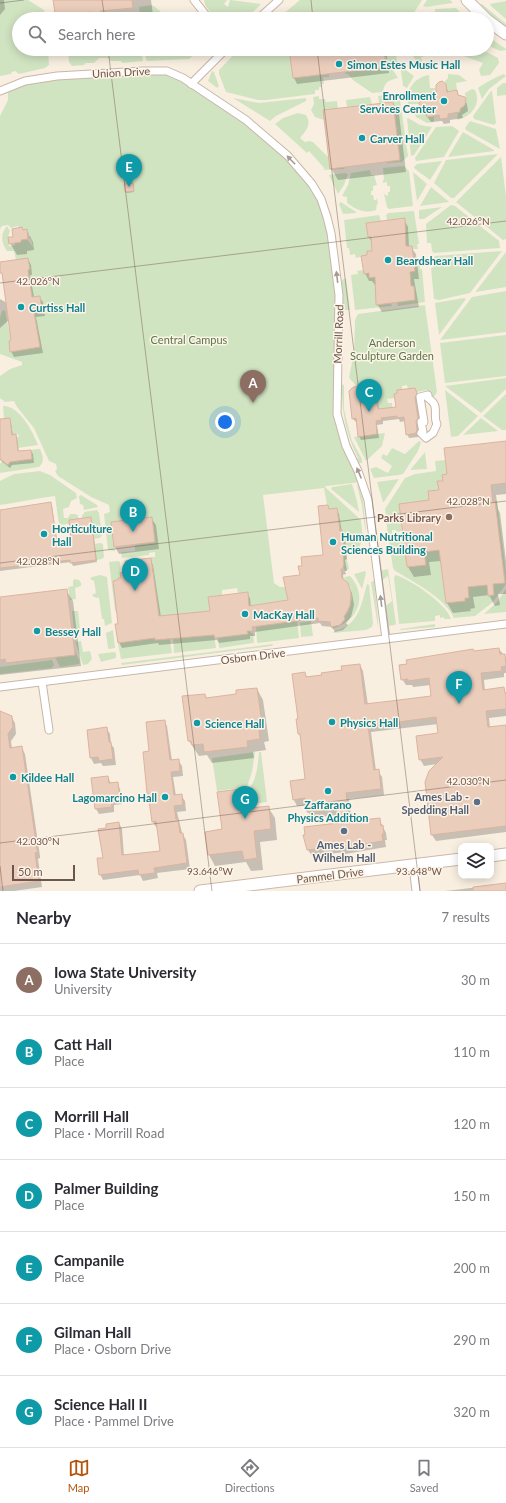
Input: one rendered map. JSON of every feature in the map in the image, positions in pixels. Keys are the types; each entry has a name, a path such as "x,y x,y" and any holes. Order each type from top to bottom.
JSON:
{"street":[{"path":"194,0 203,12"},
{"path":"266,12 279,0"},
{"path":"467,0 478,12"},
{"path":"494,26 506,34"},
{"path":"191,84 219,56"},
{"name":"Union Drive","path":"0,91 25,81 58,76 143,71 167,71 183,78 191,84"},
{"name":"Morrill Road","path":"191,84 246,120 288,156 312,184 321,199 331,233 340,295 337,414 346,446 358,471 368,500 386,639"},
{"path":"428,395 428,398 432,400 436,412 435,414 437,424 436,429 426,438 422,432 422,422 424,422 420,396 428,395"},
{"name":"Osborn Drive","path":"0,687 506,624"},
{"path":"42,682 50,730"},
{"path":"494,856 506,854"},
{"name":"Pammel Drive","path":"205,891 458,859"},
{"path":"413,865 416,891"}],"green space":[{"path":"0,0 28,0 44,10 44,12 12,12 12,56 48,56 49,65 45,68 19,74 15,71 11,74 0,76"},
{"path":"204,0 227,0 224,4 228,7 230,0 261,4 253,12 210,12 205,5"},
{"path":"300,0 422,0 414,12 286,12"},
{"path":"427,0 450,0 453,3 426,7 423,6"},
{"path":"506,1 506,19 490,4"},
{"path":"482,4 492,12 487,12 479,5"},
{"path":"151,5 161,12 140,12 139,7"},
{"path":"456,8 460,12 435,12 435,9"},
{"path":"494,14 506,24 506,28 494,18"},
{"path":"494,41 506,49 500,51 494,48"},
{"path":"69,56 142,56 143,61 122,63 121,61 111,61 108,58 99,58 94,63 72,66 69,62"},
{"path":"146,56 192,56 189,59 146,60"},
{"path":"232,56 290,56 293,78 329,74 329,77 323,77 324,84 321,84 322,87 319,87 319,90 315,90 315,94 258,100 226,92 219,74 219,70"},
{"path":"386,56 396,56 397,67"},
{"path":"414,56 426,56 421,57 423,64 418,62"},
{"path":"464,56 494,56 498,58 499,63 490,75 481,76 479,70 483,63"},
{"path":"402,63 407,71 414,76 407,88 403,86 400,64"},
{"path":"386,67 393,70 398,78 388,82 384,86 383,92 372,93 353,80 345,72"},
{"name":"Central Campus","path":"167,71 246,120 300,169 327,217 339,295 337,414 362,482 325,487 361,520 363,538 359,548 352,547 347,552 346,557 349,569 345,571 343,566 343,554 345,554 337,508 329,509 324,488 263,495 274,583 280,587 286,587 288,600 249,606 247,592 238,593 237,588 222,590 222,595 208,597 210,611 153,617 158,607 151,557 155,557 155,552 149,553 149,555 122,558 121,552 135,551 135,544 155,542 152,517 111,522 115,551 108,550 104,514 110,512 109,505 91,497 58,476 55,471 57,469 56,464 49,461 34,428 14,401 5,402 0,398 0,376 10,369 22,365 22,362 0,354 0,318 2,311 5,310 11,340 9,341 11,352 40,347 34,312 42,310 40,296 32,297 28,259 16,260 14,251 7,251 3,244 2,235 7,226 10,231 8,237 9,246 21,242 21,240 27,239 33,247 31,239 28,238 30,234 28,234 27,229 23,230 22,227 18,226 11,228 8,225 2,226 0,229 0,116 8,100 8,88 25,81"},
{"path":"212,71 214,72 219,86 217,88 208,81"},
{"path":"448,74 459,75 467,81 456,83 457,90 447,92 445,81 448,78"},
{"path":"504,74 506,76 489,89 482,99 478,88"},
{"path":"429,75 430,88 435,88 436,93 422,100 419,104 408,104 408,94 412,85 419,78"},
{"path":"503,83 506,83 506,95 497,96 497,88"},
{"path":"472,89 475,90 477,95 476,105 471,113 457,120 458,113 460,112 459,109 462,108 465,102 465,93"},
{"path":"491,91 496,123 494,125 474,119 473,116"},
{"path":"399,93 408,156 402,162 388,163 386,162 400,160 393,102 379,103 378,96"},
{"path":"319,96 319,99 325,99 326,102 337,101 338,109 323,110 324,120 315,117 311,110 314,104 313,97"},
{"path":"370,97 372,104 347,107 346,100"},
{"path":"233,98 259,103 306,98 306,101 276,116 270,121"},
{"path":"420,108 423,112 426,112 427,117 434,116 434,122 427,123 416,117 412,109"},
{"path":"298,113 306,115 308,118 306,130 300,138 305,142 313,142 327,156 345,167 344,169 322,170 325,169 309,151 307,153 275,124 283,118"},
{"path":"408,118 420,125 432,127 414,155 411,156 407,119"},
{"path":"470,121 496,129 500,149 466,130 465,128"},
{"path":"452,126 459,131 444,157 416,161 415,158 436,127"},
{"path":"463,132 494,150 494,151 448,157"},
{"path":"498,154 454,198 451,198 434,183 446,160"},
{"path":"501,157 506,196 506,239 503,240 456,202"},
{"path":"442,161 430,180 414,167 417,164"},
{"path":"404,166 409,171 413,206 389,209 387,207 384,194 388,196 390,186 387,186 387,182 383,183 383,168"},
{"path":"370,170 371,175 374,175 377,185 373,186 371,195 373,195 374,200 377,198 378,203 376,210 369,212 357,209 350,205 347,203 347,197 342,196 348,185 351,173"},
{"path":"413,172 427,184 417,201"},
{"path":"348,174 344,185 338,194 329,175"},
{"path":"431,187 448,201 449,202 420,206"},
{"path":"341,202 356,213 343,214 339,204"},
{"path":"451,205 455,206 499,241 500,248 434,253 432,251 431,243 427,243 426,224"},
{"path":"442,207 424,219 419,219 419,210"},
{"path":"414,211 419,244 417,244 418,249 412,249 412,246 406,246 404,218 387,220 386,215 388,213"},
{"path":"379,215 381,221 366,223 368,237 371,237 372,251 367,252 367,255 356,258 355,254 350,255 349,248 347,248 344,220"},
{"path":"502,251 470,293 439,300 434,299 431,268 434,267 433,259 435,256"},
{"path":"506,252 506,287 476,292 476,291"},
{"path":"420,265 420,269 422,269 425,302 398,306 397,302 415,300 414,287 411,286 410,272 415,271 414,266"},
{"path":"363,270 364,274 369,273 369,278 375,277 376,304 391,303 392,306 355,310 351,275 358,274 357,271"},
{"path":"346,278 350,310 345,310 343,307 341,283 342,280"},
{"path":"506,291 506,332 440,340 472,297"},
{"path":"464,298 466,299 439,335 435,303"},
{"name":"Anderson Sculpture Garden","path":"425,305 437,392 432,400 428,398 427,390 416,392 415,388 408,389 407,385 402,386 402,390 397,390 397,393 394,394 394,398 387,399 388,403 392,403 393,413 378,409 375,389 362,391 349,378 354,352 355,320 358,314"},
{"path":"506,335 506,376 445,383 440,343"},
{"path":"506,378 506,389 481,413 445,386"},
{"path":"339,384 344,385 344,409 352,441 362,459 362,463 357,463 356,460 358,458 351,443 344,413 342,397 339,397"},
{"path":"445,390 478,416 458,436 451,437"},
{"path":"506,394 506,430 502,430 483,416"},
{"path":"3,406 9,407 20,414 33,433 38,445 18,448 16,437 19,437 18,434 12,435 4,419"},
{"path":"481,418 498,431 463,435"},
{"path":"385,433 382,446 366,461 354,437"},
{"path":"419,441 421,442 418,451 403,474 374,478 370,469 376,467 388,473 392,466 381,458 383,454 387,456 392,448 405,454"},
{"path":"40,449 43,459 39,467 0,473 0,464 2,461 7,465 10,462 32,459 31,450"},
{"path":"425,452 427,469 410,470"},
{"path":"445,460 447,474 443,481 438,481 439,490 428,491 429,501 399,504 402,531 397,532 396,530 392,530 392,535 388,536 385,509 405,478 415,474 436,471 435,461"},
{"path":"40,471 50,475 76,493 77,498 71,501 69,507 63,509 64,518 68,518 70,514 76,514 78,515 78,519 69,520 69,524 59,525 55,496 0,505 0,481 14,474"},
{"path":"399,479 384,502 383,502 377,482"},
{"path":"358,483 363,500 366,530 357,485"},
{"path":"352,484 359,512 331,489 332,487"},
{"path":"81,495 98,507 84,510 83,505 80,504 79,496"},
{"path":"495,501 497,501 506,584 493,602 475,616 454,618 444,604 436,597 420,585 395,571 393,568 389,542 403,539 407,567 426,565 424,552 439,550 446,603 465,601 465,598 469,598 468,587 487,585 488,596 494,595 493,584 504,583"},
{"path":"97,510 99,513 102,535 100,538 94,539 91,517 82,518 82,515 84,512"},
{"path":"94,544 103,544 104,557 96,560"},
{"path":"109,562 120,562 121,578 113,581 117,612 115,611"},
{"path":"388,569 396,623 395,625 388,626 384,607 392,601 388,576 381,581 380,571"},
{"path":"365,571 366,573 362,589 354,574"},
{"path":"100,575 107,577 112,623 105,626 104,619 102,619 99,598 92,595 96,593 94,581 90,579"},
{"path":"395,575 409,581 436,600 448,613 451,619 444,619 444,617 440,618 440,615 435,616 435,621 399,624 394,578"},
{"path":"350,576 356,584 359,592 358,608 348,621 341,626 332,629 331,627 340,625 345,620 344,617 348,612 352,599 350,587 345,581 344,577"},
{"path":"74,579 79,580 81,586 75,588 76,599 70,600 68,587 73,586"},
{"path":"374,581 378,618 378,627 371,582"},
{"path":"367,584 369,585 373,623 372,627 366,630 333,633 334,631 349,624 358,614"},
{"path":"506,589 506,612 484,614 497,602"},
{"path":"72,611 78,611 80,629 74,630"},
{"path":"297,620 299,638 257,642 256,626"},
{"path":"311,621 313,636 301,637 300,623"},
{"path":"435,624 435,627 400,629"},
{"path":"113,630 115,648 109,649 106,633"},
{"path":"154,630 156,640 170,639 172,653 121,659 118,643 143,640"},
{"path":"247,631 251,631 251,633 253,633 253,643 219,647 218,637 248,634"},
{"path":"214,635 216,648 174,653 173,639"},
{"path":"81,641 83,652 90,651 92,659 88,664 83,665 75,642"},
{"path":"273,644 272,646 122,665 121,663"},
{"path":"74,649 80,662 79,664 60,667 55,657"},
{"path":"116,653 116,658 101,662 98,654"},
{"path":"52,660 54,665 52,668 0,674 0,667"},
{"path":"255,752 252,772 247,787 217,791 212,758"},
{"path":"259,752 261,752 267,802 244,805 242,793 247,791 253,782 257,769"}],"building":[{"path":"53,0 132,0 133,8 100,12 55,12"},
{"name":"Simon Estes Music Hall","path":"290,56 385,56 386,67 293,78"},
{"name":"Enrollment Services Center","path":"442,81 446,84 447,92 457,90 458,95 465,97 465,105 460,109 460,112 448,114 448,118 440,119 439,115 427,117 426,113 420,109 419,103 424,97 424,94 436,93 436,85"},
{"name":"Carver Hall","path":"393,102 400,160 330,169 323,110"},
{"path":"133,183 134,191 125,192 124,184"},
{"name":"Beardshear Hall","path":"405,218 406,246 412,246 415,271 410,272 411,286 414,286 415,300 376,305 375,277 369,278 369,273 364,274 361,256 367,255 367,251 372,251 371,237 368,237 366,223"},
{"path":"22,227 23,230 27,229 28,239 9,244 8,237 13,237 12,229"},
{"name":"Curtiss Hall","path":"28,258 30,269 28,270 32,297 40,296 42,311 34,312 40,347 10,352 9,341 11,340 2,273 0,273 0,262"},
{"path":"356,386 363,391 375,389 378,409 396,407 394,394 397,393 397,390 415,388 417,393 415,398 418,418 416,421 416,433 406,435 404,417 397,418 397,416 381,418 382,420 376,421 377,434 358,437 356,418 352,419 349,391"},
{"path":"10,418 12,435 16,434 18,451 31,450 32,459 10,462 8,465 0,459 0,419"},
{"name":"Parks Library","path":"506,441 506,483 491,485 493,502 495,501 505,583 493,584 494,595 488,596 487,585 468,587 469,598 465,598 465,601 446,603 439,550 424,552 426,565 407,567 399,504 429,500 428,491 439,490 437,481 443,481 442,475 447,474 444,448"},
{"name":"Horticulture Hall","path":"51,502 57,542 71,540 69,520 91,517 96,560 70,563 70,560 0,568 0,510"},
{"path":"328,505 329,509 337,508 345,554 343,554 344,566 343,569 341,569 342,578 348,583 351,593 350,606 344,617 345,619 340,625 331,627 330,622 318,621 318,618 252,627 253,631 247,631 248,634 215,638 214,635 155,640 155,638 118,643 115,624 118,624 113,581 121,578 120,573 126,568 125,561 151,558 159,616 210,611 208,597 248,592 249,606 288,600 283,577 300,575 298,566 302,566 301,557 323,555 318,506"},
{"path":"152,517 155,542 114,547 111,522"},
{"name":"Bessey Hall","path":"67,589 75,655 6,663 5,659 0,660 0,597"},
{"path":"499,648 500,654 505,654 506,666 501,667 502,671 481,673 483,690 504,687 506,693 506,709 486,711 488,727 506,725 506,826 431,835 425,782 429,771 443,757 419,760 416,736 438,733 436,717 368,726 374,770 379,769 381,789 346,793 349,817 352,816 353,821 380,818 381,826 383,825 383,841 341,848 341,846 307,850 303,835 305,835 304,827 338,823 336,809 307,812 305,798 293,800 290,781 305,779 300,734 298,734 296,719 298,719 292,674 305,672 306,677 322,675 321,673 342,670 341,666 360,664 365,704 431,696 429,678 408,681 408,679 401,680 399,665 407,664 406,660 473,649 474,651"},
{"name":"Science Hall","path":"257,688 263,730 259,730 260,739 247,741 248,747 204,752 203,744 192,745 191,741 188,741 182,696 205,694 206,698 236,694 236,690"},
{"path":"0,711 12,716 13,727 8,734 10,748 22,746 38,852 35,853 39,881 0,887"},
{"name":"Lagomarcino Hall","path":"165,720 170,760 179,759 180,771 171,772 174,795 182,794 183,805 174,806 180,833 183,833 187,863 154,868 155,873 139,875 138,870 99,875 97,858 103,858 98,829 106,828 106,824 119,822 122,855 160,851 156,821 152,822 147,793 143,752 149,751 146,722"},
{"path":"107,727 113,759 99,761 98,757 90,758 87,730"},
{"path":"108,776 109,783 118,782 120,798 111,800 112,807 95,809 91,778"},
{"path":"240,789 242,809 269,806 271,829 254,831 257,858 244,860 242,851 208,855 205,832 222,829 217,792"},
{"path":"506,883 506,891 473,891 473,887"}],"place":[{"name":"Simon Estes Music Hall","path":"339,64"},
{"name":"Enrollment Services Center","path":"444,101"},
{"name":"Carver Hall","path":"362,138"},
{"name":"Campanile","path":"129,187"},
{"name":"Beardshear Hall","path":"388,260"},
{"name":"Curtiss Hall","path":"21,307"},
{"name":"Iowa State University","path":"253,403"},
{"name":"Morrill Hall","path":"369,412"},
{"name":"Parks Library","path":"449,517"},
{"name":"Catt Hall","path":"133,532"},
{"name":"Horticulture Hall","path":"44,534"},
{"name":"Human Nutritional Sciences Building","path":"333,542"},
{"name":"Palmer Building","path":"135,591"},
{"name":"MacKay Hall","path":"245,614"},
{"name":"Bessey Hall","path":"37,631"},
{"name":"Gilman Hall","path":"459,704"},
{"name":"Physics Hall","path":"332,722"},
{"name":"Science Hall","path":"197,723"},
{"name":"Kildee Hall","path":"13,777"},
{"name":"Zaffarano Physics Addition","path":"328,791"},
{"name":"Lagomarcino Hall","path":"165,797"},
{"name":"Ames Lab - Spedding Hall","path":"477,802"},
{"name":"Science Hall II","path":"245,819"},
{"name":"Ames Lab - Wilhelm Hall","path":"344,831"}]}
